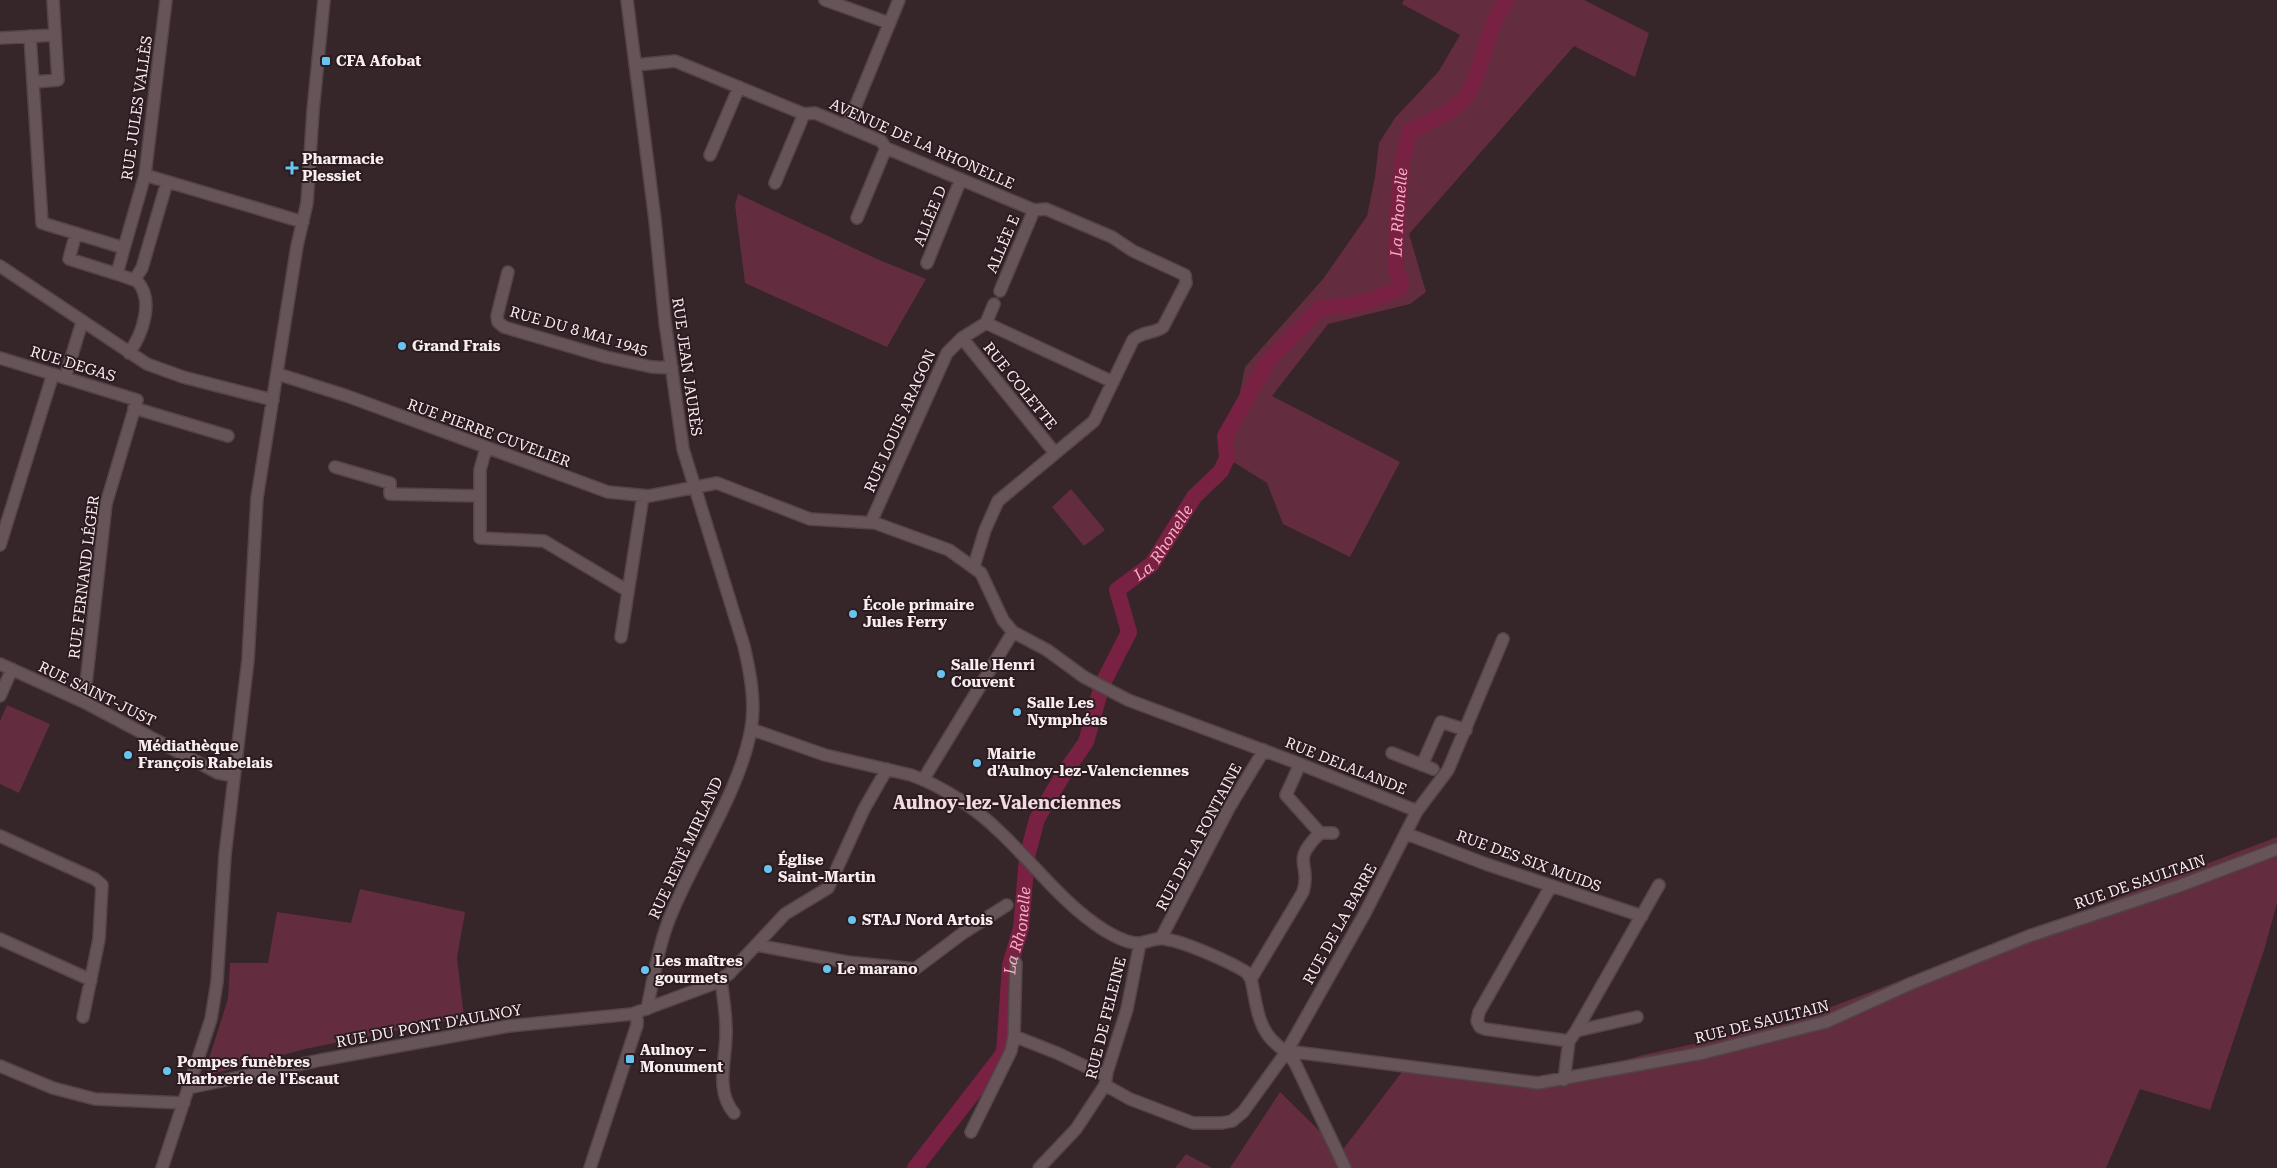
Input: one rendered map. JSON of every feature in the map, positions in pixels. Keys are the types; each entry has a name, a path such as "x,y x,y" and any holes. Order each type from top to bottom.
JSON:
{"street":[{"path":"34,82 58,80 53,0"},
{"name":"RUE JULES VALLÈS","path":"117,274 145,175 166,0"},
{"path":"162,1168 214,1005 225,856 248,651 258,493 294,262 309,186 313,111 324,0"},
{"path":"825,0 890,24"},
{"path":"847,127 899,0"},
{"name":"RUE JEAN JAURÈS","path":"627,1 683,449 746,654 750,682 751,729"},
{"path":"0,38 55,35"},
{"path":"30,36 42,224 124,248"},
{"name":"AVENUE DE LA RHONELLE","path":"635,65 676,61 804,114 815,114 881,141 886,148 1034,210 1046,209 1186,275 1186,283 1163,327 1138,336 1134,340 1113,382"},
{"path":"710,155 739,87"},
{"path":"774,183 804,114"},
{"path":"857,218 886,148"},
{"path":"145,175 303,222"},
{"name":"ALLÉE D","path":"927,263 961,179"},
{"path":"135,279 142,268 167,182"},
{"name":"ALLÉE E","path":"1000,291 1034,210"},
{"path":"76,233 68,259 135,279 144,293 146,306 137,341 129,353"},
{"path":"0,266 129,353 168,372 272,400"},
{"name":"RUE DU 8 MAI 1945","path":"508,272 497,316 498,322 504,327 606,357 652,368 672,368"},
{"path":"923,780 1013,632 1003,620 983,576 974,566 983,535 998,501 1094,421 1113,382 986,323 994,304"},
{"path":"65,378 82,322"},
{"name":"RUE LOUIS ARAGON","path":"871,522 945,356 962,338 986,323"},
{"name":"RUE COLETTE","path":"962,338 1055,453"},
{"name":"RUE DEGAS","path":"0,358 65,378 228,436"},
{"path":"0,545 53,374"},
{"name":"RUE PIERRE CUVELIER","path":"278,374 347,396 600,490 643,496 660,495 713,482 814,520 871,522 949,550 974,566"},
{"name":"RUE FERNAND LÉGER","path":"84,702 106,504 135,404"},
{"path":"486,448 481,461 480,538 544,541 628,590"},
{"path":"335,467 390,483 390,494 480,496"},
{"path":"621,637 643,496"},
{"name":"RUE DELALANDE","path":"1013,632 1047,650 1094,682 1141,704 1264,750 1417,811"},
{"name":"RUE DE LA BARRE","path":"1014,1036 1057,1053 1106,1080 1130,1099 1187,1121 1217,1124 1232,1121 1240,1116 1287,1051 1365,913 1407,834 1417,811 1445,775 1466,730 1503,640"},
{"name":"RUE SAINT-JUST","path":"0,664 84,702 218,773 234,776"},
{"path":"0,696 12,669"},
{"path":"1392,752 1428,767 1441,722 1466,730"},
{"path":"751,729 825,755 887,769 923,780 978,814 1000,832 1084,917 1118,937 1140,943 1161,938 1176,942 1243,970 1251,979 1264,1029 1270,1038 1287,1051 1298,1069 1345,1168"},
{"name":"RUE RENÉ MIRLAND","path":"590,1168 642,1011 667,924 722,808 751,729"},
{"name":"RUE DE LA FONTAINE","path":"1161,938 1229,808 1264,750"},
{"path":"1300,764 1286,795 1320,833"},
{"path":"734,1113 728,1103 723,1084 726,1031 721,980 785,914 828,888 864,809 887,769"},
{"path":"1251,979 1303,892 1305,880 1302,859 1306,848 1320,833 1333,833"},
{"name":"RUE DES SIX MUIDS","path":"1407,834 1551,886 1642,916"},
{"path":"0,836 95,879 102,885 100,935 83,1017"},
{"name":"RUE DE SAULTAIN","path":"1287,1051 1379,1061 1516,1082 1546,1083 1704,1053 1826,1022 1912,983 2029,936 2179,886 2277,849"},
{"path":"1564,1080 1568,1041 1576,1031 1659,885"},
{"path":"1551,886 1479,1012 1478,1024 1485,1029 1568,1041"},
{"path":"756,946 827,958 918,968 963,933 1007,905"},
{"path":"0,939 91,980"},
{"name":"RUE DE FELEINE","path":"1039,1168 1076,1130 1106,1080 1126,1009 1140,943"},
{"path":"971,1132 1012,1051 1016,963"},
{"name":"RUE DU PONT D'AULNOY","path":"188,1088 321,1060 470,1033 537,1022 642,1011 721,980"},
{"path":"1576,1031 1637,1017"},
{"path":"0,1066 45,1085 85,1098 110,1101 184,1103"}],"shaded area":[{"path":"1404,0 1584,0 1649,33 1635,77 1574,46 1409,234 1426,292 1410,304 1328,324 1272,396 1400,462 1350,557 1283,524 1267,483 1227,458 1245,367 1323,279 1367,216 1375,177 1379,143 1395,118 1439,71 1460,35 1402,4"},
{"path":"738,194 877,259 926,279 887,347 745,283 735,205"},
{"path":"1071,489 1105,530 1084,546 1052,507"},
{"path":"7,705 50,724 19,793 0,784 0,721"},
{"path":"2277,837 2277,903 2265,947 2210,1110 2140,1089 2106,1168 1230,1168 1280,1092 1341,1152 1405,1068 1533,1087 1643,1055 1789,1023"},
{"path":"360,889 465,912 457,958 464,1017 305,1049 212,1074 206,1068 228,999 230,963 268,963 277,912 351,923"},
{"path":"1186,1154 1212,1168 1175,1168"}],"waterway":[{"name":"La Rhonelle","path":"915,1168 1004,1053 1010,965 1021,928 1027,857 1037,819 1063,775 1086,742 1102,685 1129,632 1117,590 1152,564 1194,497 1221,471 1227,458 1225,436 1268,361 1320,308 1359,304 1399,289 1401,283 1395,267 1397,223 1402,161 1410,131 1452,109 1465,97 1475,79 1494,22 1506,0"}],"place":[{"name":"CFA Afobat","path":"326,61"},
{"name":"Pharmacie Plessiet","path":"292,168"},
{"name":"Grand Frais","path":"402,346"},
{"name":"École primaire Jules Ferry","path":"853,614"},
{"name":"Salle Henri Couvent","path":"941,674"},
{"name":"Salle Les Nymphéas","path":"1017,712"},
{"name":"Médiathèque François Rabelais","path":"128,755"},
{"name":"Mairie d'Aulnoy-lez-Valenciennes","path":"977,763"},
{"name":"Église Saint-Martin","path":"768,869"},
{"name":"STAJ Nord Artois","path":"852,920"},
{"name":"Le marano","path":"827,969"},
{"name":"Les maîtres gourmets","path":"645,970"},
{"name":"Aulnoy – Monument","path":"630,1059"},
{"name":"Pompes funèbres Marbrerie de l'Escaut","path":"167,1071"}],"district":[{"name":"Aulnoy-lez-Valenciennes","path":"1007,802"}]}
